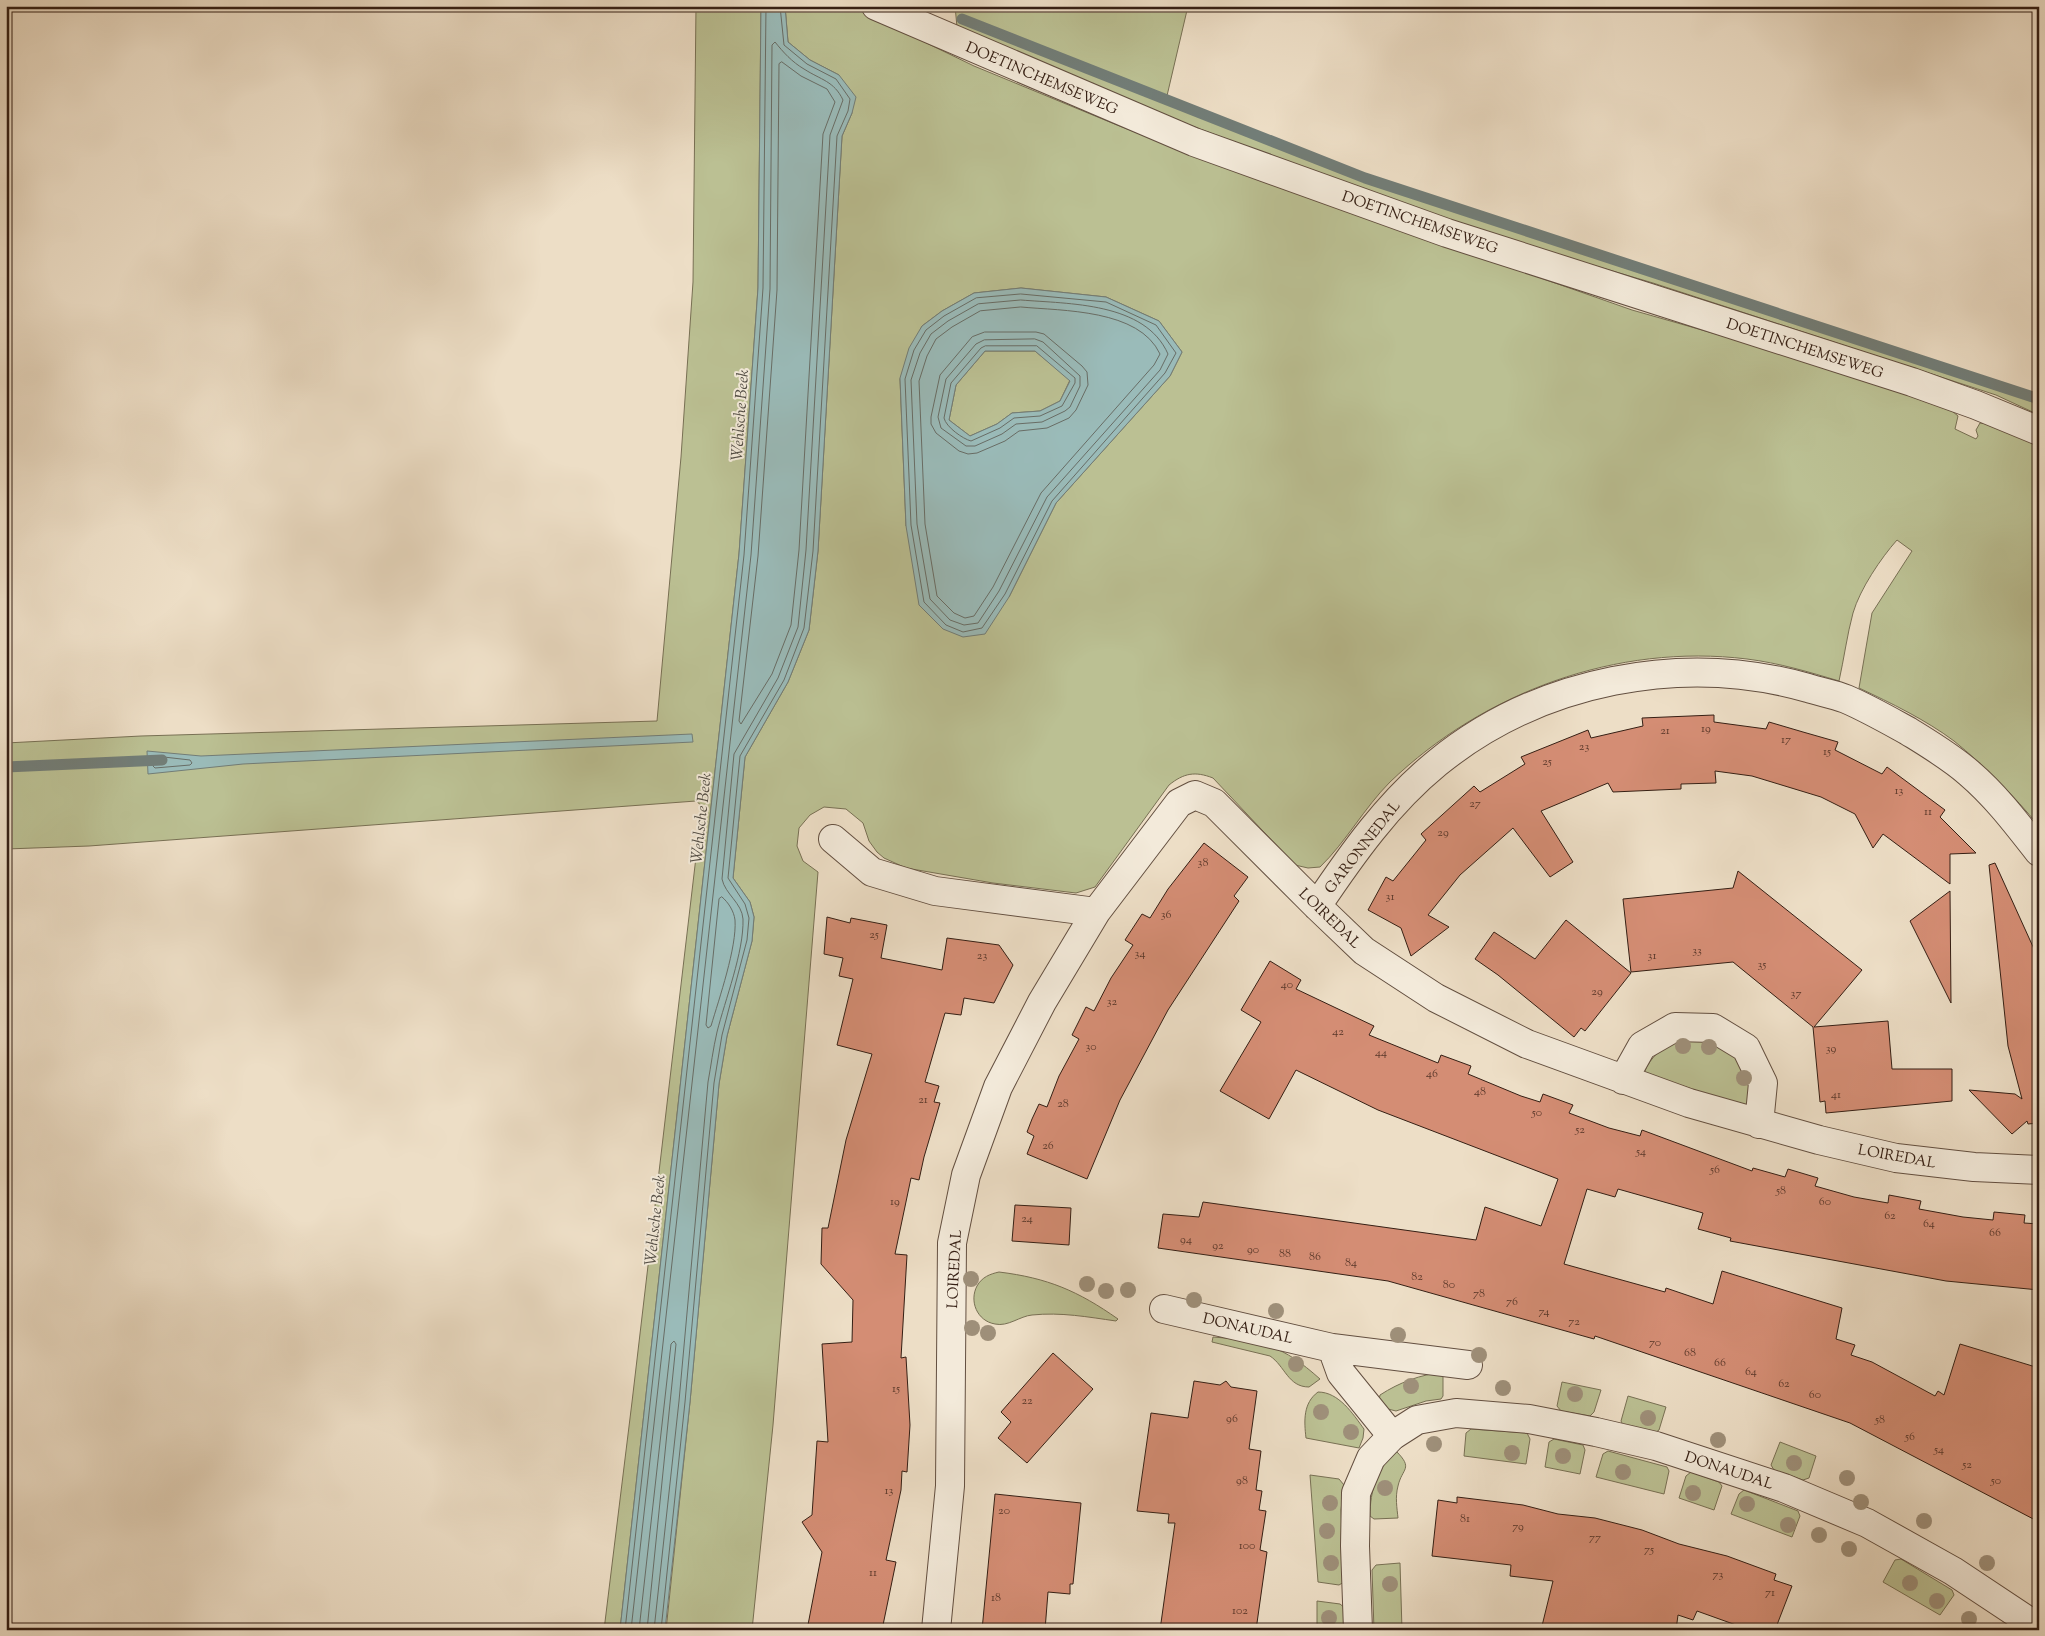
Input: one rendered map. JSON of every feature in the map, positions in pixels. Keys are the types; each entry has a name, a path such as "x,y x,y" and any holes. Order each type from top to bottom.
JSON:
{"street":[{"name":"DOETINCHEMSEWEG","path":"876,6 1194,142 1447,232 1903,379 1976,405 2039,431"},
{"name":"GARONNEDAL","path":"1317,906 1353,852 1393,803 1437,763 1485,729 1542,701 1602,682 1653,674 1704,672 1744,674 1777,679 1844,699 1887,719 1919,738 1970,773 2007,810 2039,852"},
{"name":"LOIREDAL","path":"935,1629 950,1486 952,1243 966,1175 998,1087 1042,1002 1096,912 1179,804 1195,795 1214,803 1364,951 1436,998 1527,1044 1623,1080 1759,1124 1896,1158 1974,1167 2039,1170"},
{"path":"833,839 872,872 935,891 1096,912"},
{"path":"1623,1080 1642,1046 1675,1027 1713,1028 1746,1048 1763,1083 1759,1124"},
{"name":"DONAUDAL","path":"1164,1309 1332,1348 1468,1365"},
{"path":"1332,1348 1341,1373 1392,1436"},
{"name":"DONAUDAL","path":"1358,1630 1355,1546 1356,1493 1371,1458 1392,1436 1417,1420 1456,1413 1529,1419 1656,1446 1784,1488 1867,1523 1953,1571 2039,1628"}],"green space":[{"path":"696,6 761,6 758,288 739,554 620,1630 604,1630 702,806 696,801 89,846 6,849 6,743 141,736 657,721 681,457 693,282"},
{"path":"785,6 850,6 974,66 1225,167 1632,310 1758,346 1871,382 1952,411 1958,416 1955,429 1976,439 1978,436 1976,430 1980,423 1989,424 2039,446 2039,826 1977,760 1954,741 1920,719 1859,688 1872,613 1912,551 1897,540 1872,574 1856,604 1839,681 1794,668 1759,661 1698,656 1650,659 1602,667 1555,681 1510,699 1467,723 1427,750 1390,782 1320,867 1308,868 1295,865 1213,778 1201,774 1190,774 1169,785 1095,887 1076,893 993,883 906,868 884,858 877,852 869,841 863,823 846,809 824,807 810,815 799,828 797,846 803,861 818,872 773,1425 752,1630 666,1630 690,1402 719,1084 727,1036 752,941 754,917 750,902 733,878 745,757 788,682 809,630 818,551 842,136 852,113 839,75 810,60 788,42","holes":["1021,288 1106,297 1159,321 1182,352 1170,376 1056,503 1009,597 906,526 900,379 922,326 942,311 974,293"]},
{"path":"955,6 1188,6 1166,100 1365,178 2039,399 2039,415 1996,395 1653,283 1508,240 1354,187 1192,126 957,27"},
{"path":"985,351 1035,351 1070,380 1060,401 1040,411 1012,413 997,424 970,436 949,420 956,385"},
{"path":"1679,1038 1707,1040 1740,1060 1751,1085 1749,1108 1644,1073 1654,1057"},
{"path":"999,1272 1033,1278 1062,1287 1076,1293 1118,1319 1116,1321 1074,1315 1043,1314 1027,1316 1000,1325 989,1322 983,1319 976,1310 974,1304 975,1292 977,1286 984,1278"},
{"path":"1213,1337 1245,1340 1271,1347 1294,1359 1320,1379 1309,1387 1296,1384 1270,1356 1212,1342"},
{"path":"1443,1372 1443,1396 1441,1399 1426,1401 1396,1411 1388,1409 1379,1400 1380,1395 1403,1383 1418,1377"},
{"path":"1562,1382 1601,1390 1594,1412 1590,1416 1561,1411 1557,1406"},
{"path":"1318,1392 1326,1393 1339,1400 1360,1423 1364,1429 1359,1448 1306,1438 1305,1419 1307,1407 1313,1396"},
{"path":"1628,1396 1666,1407 1659,1430 1656,1432 1623,1425 1621,1421"},
{"path":"1471,1429 1527,1433 1530,1439 1526,1464 1464,1456 1466,1433"},
{"path":"1554,1439 1583,1445 1585,1450 1580,1474 1545,1467 1549,1442"},
{"path":"1780,1442 1816,1456 1809,1478 1803,1480 1774,1470 1771,1465"},
{"path":"1396,1451 1406,1465 1397,1490 1398,1518 1374,1519 1370,1516 1373,1489 1379,1473"},
{"path":"1608,1451 1667,1467 1669,1471 1664,1494 1596,1477 1603,1454"},
{"path":"1691,1472 1719,1482 1722,1486 1714,1510 1679,1498 1686,1476"},
{"path":"1310,1475 1339,1479 1344,1485 1341,1510 1344,1582 1339,1585 1318,1582"},
{"path":"1744,1490 1798,1511 1800,1516 1792,1537 1731,1514 1739,1494"},
{"path":"1901,1559 1952,1590 1954,1595 1940,1615 1883,1582 1895,1560"},
{"path":"1400,1563 1402,1630 1374,1630 1372,1570 1376,1565"},
{"path":"1317,1601 1340,1604 1345,1608 1345,1630 1317,1630"}],"water":[{"path":"761,6 785,6 788,42 810,60 839,75 856,97 852,113 842,136 818,551 809,630 788,682 745,757 733,878 750,902 754,917 752,941 727,1036 719,1084 690,1402 665,1630 620,1630 739,554 758,288"},
{"path":"1021,288 1106,297 1159,321 1182,352 1170,376 1056,503 1009,597 985,634 963,637 943,629 919,605 906,526 900,378 909,348 922,326 942,311 974,293","holes":["985,351 1035,351 1070,381 1060,401 1040,411 1012,413 997,424 970,436 949,420 956,385"]},
{"path":"692,734 693,742 243,764 148,774 147,751 201,756"}],"building":[{"path":"1714,715 1714,722 1766,729 1769,722 1838,742 1835,750 1882,774 1887,767 1945,810 1940,817 1976,853 1950,854 1950,884 1883,834 1873,848 1855,814 1821,797 1752,776 1715,771 1716,783 1681,784 1681,789 1613,792 1608,783 1541,811 1573,862 1550,877 1513,828 1460,875 1428,915 1449,927 1411,956 1401,928 1368,910 1386,877 1393,881 1426,840 1421,834 1474,786 1480,792 1525,764 1521,757 1588,730 1591,738 1643,726 1642,718"},
{"path":"1204,843 1248,877 1234,896 1239,901 1168,1010 1120,1100 1087,1179 1027,1154 1034,1136 1027,1132 1032,1119 1039,1104 1047,1107 1059,1076 1079,1039 1072,1035 1086,1007 1094,1011 1111,978 1133,945 1125,940 1142,914 1150,918 1168,889"},
{"path":"1995,863 2039,960 2039,1123 2028,1124 2027,1121 2012,1134 1969,1090 2015,1094 2022,1099 2008,1046 1989,865"},
{"path":"1738,871 1862,970 1814,1027 1888,1021 1892,1069 1952,1069 1952,1101 1826,1113 1825,1101 1820,1102 1813,1027 1733,962 1631,972 1623,899 1733,888"},
{"path":"1950,891 1951,1003 1910,921"},
{"path":"827,917 850,923 851,918 887,925 881,958 942,970 947,938 999,945 1013,965 994,1003 964,998 961,1015 945,1013 925,1082 939,1086 934,1102 940,1103 919,1180 911,1178 895,1254 907,1255 901,1358 906,1357 910,1425 907,1472 902,1471 901,1490 886,1560 896,1562 882,1630 807,1630 822,1552 802,1522 812,1515 817,1441 828,1442 822,1344 852,1342 853,1300 821,1264 822,1228 828,1228 846,1140 872,1054 837,1045 853,979 839,976 843,958 824,954"},
{"path":"1566,920 1631,973 1585,1031 1581,1028 1574,1037 1498,975 1475,959 1494,932 1535,959"},
{"path":"1270,961 1301,980 1296,989 1374,1026 1369,1035 1438,1063 1441,1055 1471,1066 1468,1074 1521,1096 1540,1102 1543,1094 1573,1105 1569,1113 1609,1128 1640,1136 1642,1130 1752,1171 1753,1168 1785,1177 1788,1169 1818,1178 1815,1186 1854,1197 1888,1203 1889,1195 1921,1201 1919,1209 1993,1220 1994,1212 2025,1215 2024,1223 2039,1224 2039,1290 1946,1281 1730,1241 1731,1238 1698,1229 1703,1213 1618,1189 1615,1197 1587,1189 1564,1264 1665,1292 1666,1288 1713,1304 1722,1271 1842,1308 1836,1339 1855,1345 1851,1355 1872,1362 1935,1396 1938,1391 1944,1395 1960,1344 2039,1368 2039,1522 1850,1423 1595,1336 1594,1339 1388,1281 1158,1248 1163,1214 1199,1217 1203,1202 1476,1240 1485,1207 1541,1226 1558,1179 1378,1110 1296,1070 1269,1119 1220,1091 1261,1022 1241,1010"},
{"path":"1015,1205 1071,1208 1069,1245 1012,1241"},
{"path":"1053,1353 1093,1389 1027,1463 998,1438 1011,1422 1001,1412"},
{"path":"1194,1381 1220,1385 1226,1381 1231,1387 1257,1391 1249,1449 1261,1451 1256,1490 1262,1491 1259,1510 1266,1511 1260,1550 1267,1552 1256,1630 1160,1630 1175,1523 1168,1523 1169,1514 1137,1511 1151,1413 1188,1418"},
{"path":"995,1494 1081,1503 1073,1584 1070,1584 1070,1594 1048,1592 1045,1630 982,1630"},
{"path":"1457,1497 1523,1505 1558,1514 1595,1518 1642,1530 1679,1544 1727,1556 1776,1574 1774,1580 1792,1586 1775,1630 1750,1630 1697,1611 1693,1620 1678,1615 1676,1630 1541,1630 1553,1581 1510,1576 1511,1565 1432,1556 1438,1500 1457,1503"}],"waterway":[{"path":"962,19 1365,178 2039,399"},
{"path":"6,767 162,760"}],"water label":[{"name":"Wehlsche Beek","path":"739,415"},
{"name":"Wehlsche Beek","path":"700,818"},
{"name":"Wehlsche Beek","path":"654,1220"}]}
